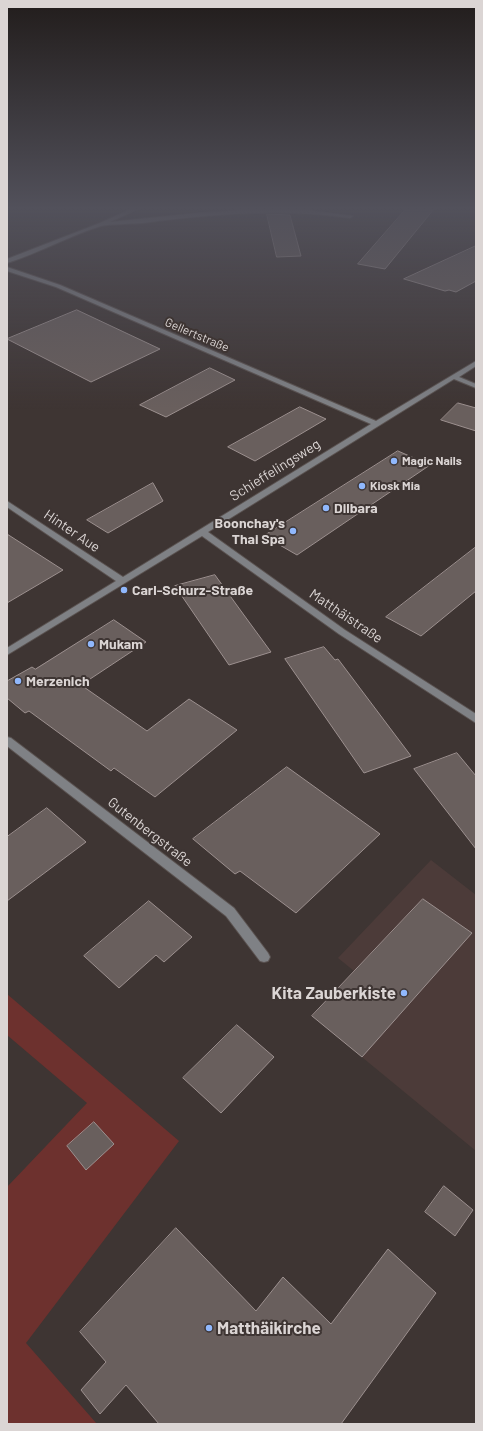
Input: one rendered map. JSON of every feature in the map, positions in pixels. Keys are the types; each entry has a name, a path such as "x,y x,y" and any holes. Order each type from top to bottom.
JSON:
{"street":[{"name":"Gellertstraße","path":"27,276 58,286 377,424"},
{"name":"Schieffelingsweg","path":"7,652 476,363"},
{"path":"454,377 476,386"},
{"name":"Hinter Aue","path":"7,503 123,581"},
{"name":"Matthäistraße","path":"202,532 342,632 476,719"},
{"name":"Gutenbergstraße","path":"7,741 230,912 264,957"}],"shaded area":[{"name":"Kita Zauberkiste","path":"431,860 476,895 476,1151 312,1016 354,971 338,958"},
{"path":"7,994 179,1141 26,1343 97,1424 7,1424 7,1187 87,1103 7,1035"}],"building":[{"path":"411,276 476,276 476,281 456,292 449,290 445,291 404,279"},
{"path":"77,310 160,349 91,382 7,339"},
{"path":"210,368 235,380 166,417 140,405"},
{"path":"458,403 476,408 476,431 441,420"},
{"path":"300,407 326,419 255,461 228,447"},
{"path":"398,451 430,465 297,555 264,536"},
{"path":"153,483 163,501 108,533 87,520"},
{"path":"7,534 63,570 7,603"},
{"path":"476,547 476,591 421,636 386,617"},
{"path":"215,575 271,652 229,665 175,586"},
{"path":"114,620 146,642 81,685 147,731 189,699 237,730 155,797 114,768 111,771 29,711 25,713 7,698 7,681 32,667 35,669"},
{"path":"324,647 335,660 338,659 411,756 364,773 285,659"},
{"path":"457,753 476,776 476,849 414,769"},
{"path":"287,767 380,834 296,913 240,871 235,874 193,839"},
{"path":"47,808 86,842 7,901 7,837"},
{"path":"423,899 472,933 362,1057 312,1016"},
{"path":"149,901 192,937 164,962 156,955 119,988 84,956"},
{"path":"237,1025 274,1057 221,1113 183,1078"},
{"path":"94,1122 114,1144 86,1170 67,1146"},
{"path":"444,1186 473,1210 455,1236 425,1212"},
{"name":"Matthäikirche","path":"176,1228 256,1311 283,1277 331,1324 388,1249 436,1293 341,1424 159,1424 126,1385 100,1414 81,1390 106,1362 80,1332"}],"place":[{"name":"Magic Nails","path":"394,461"},
{"name":"Kiosk Mia","path":"362,486"},
{"name":"Dilbara","path":"326,508"},
{"name":"Boonchay's Thai Spa","path":"293,531"},
{"name":"Carl-Schurz-Straße","path":"124,590"},
{"name":"Mukam","path":"91,644"},
{"name":"Merzenich","path":"18,681"},
{"name":"Kita Zauberkiste","path":"404,993"},
{"name":"Matthäikirche","path":"209,1328"}]}
